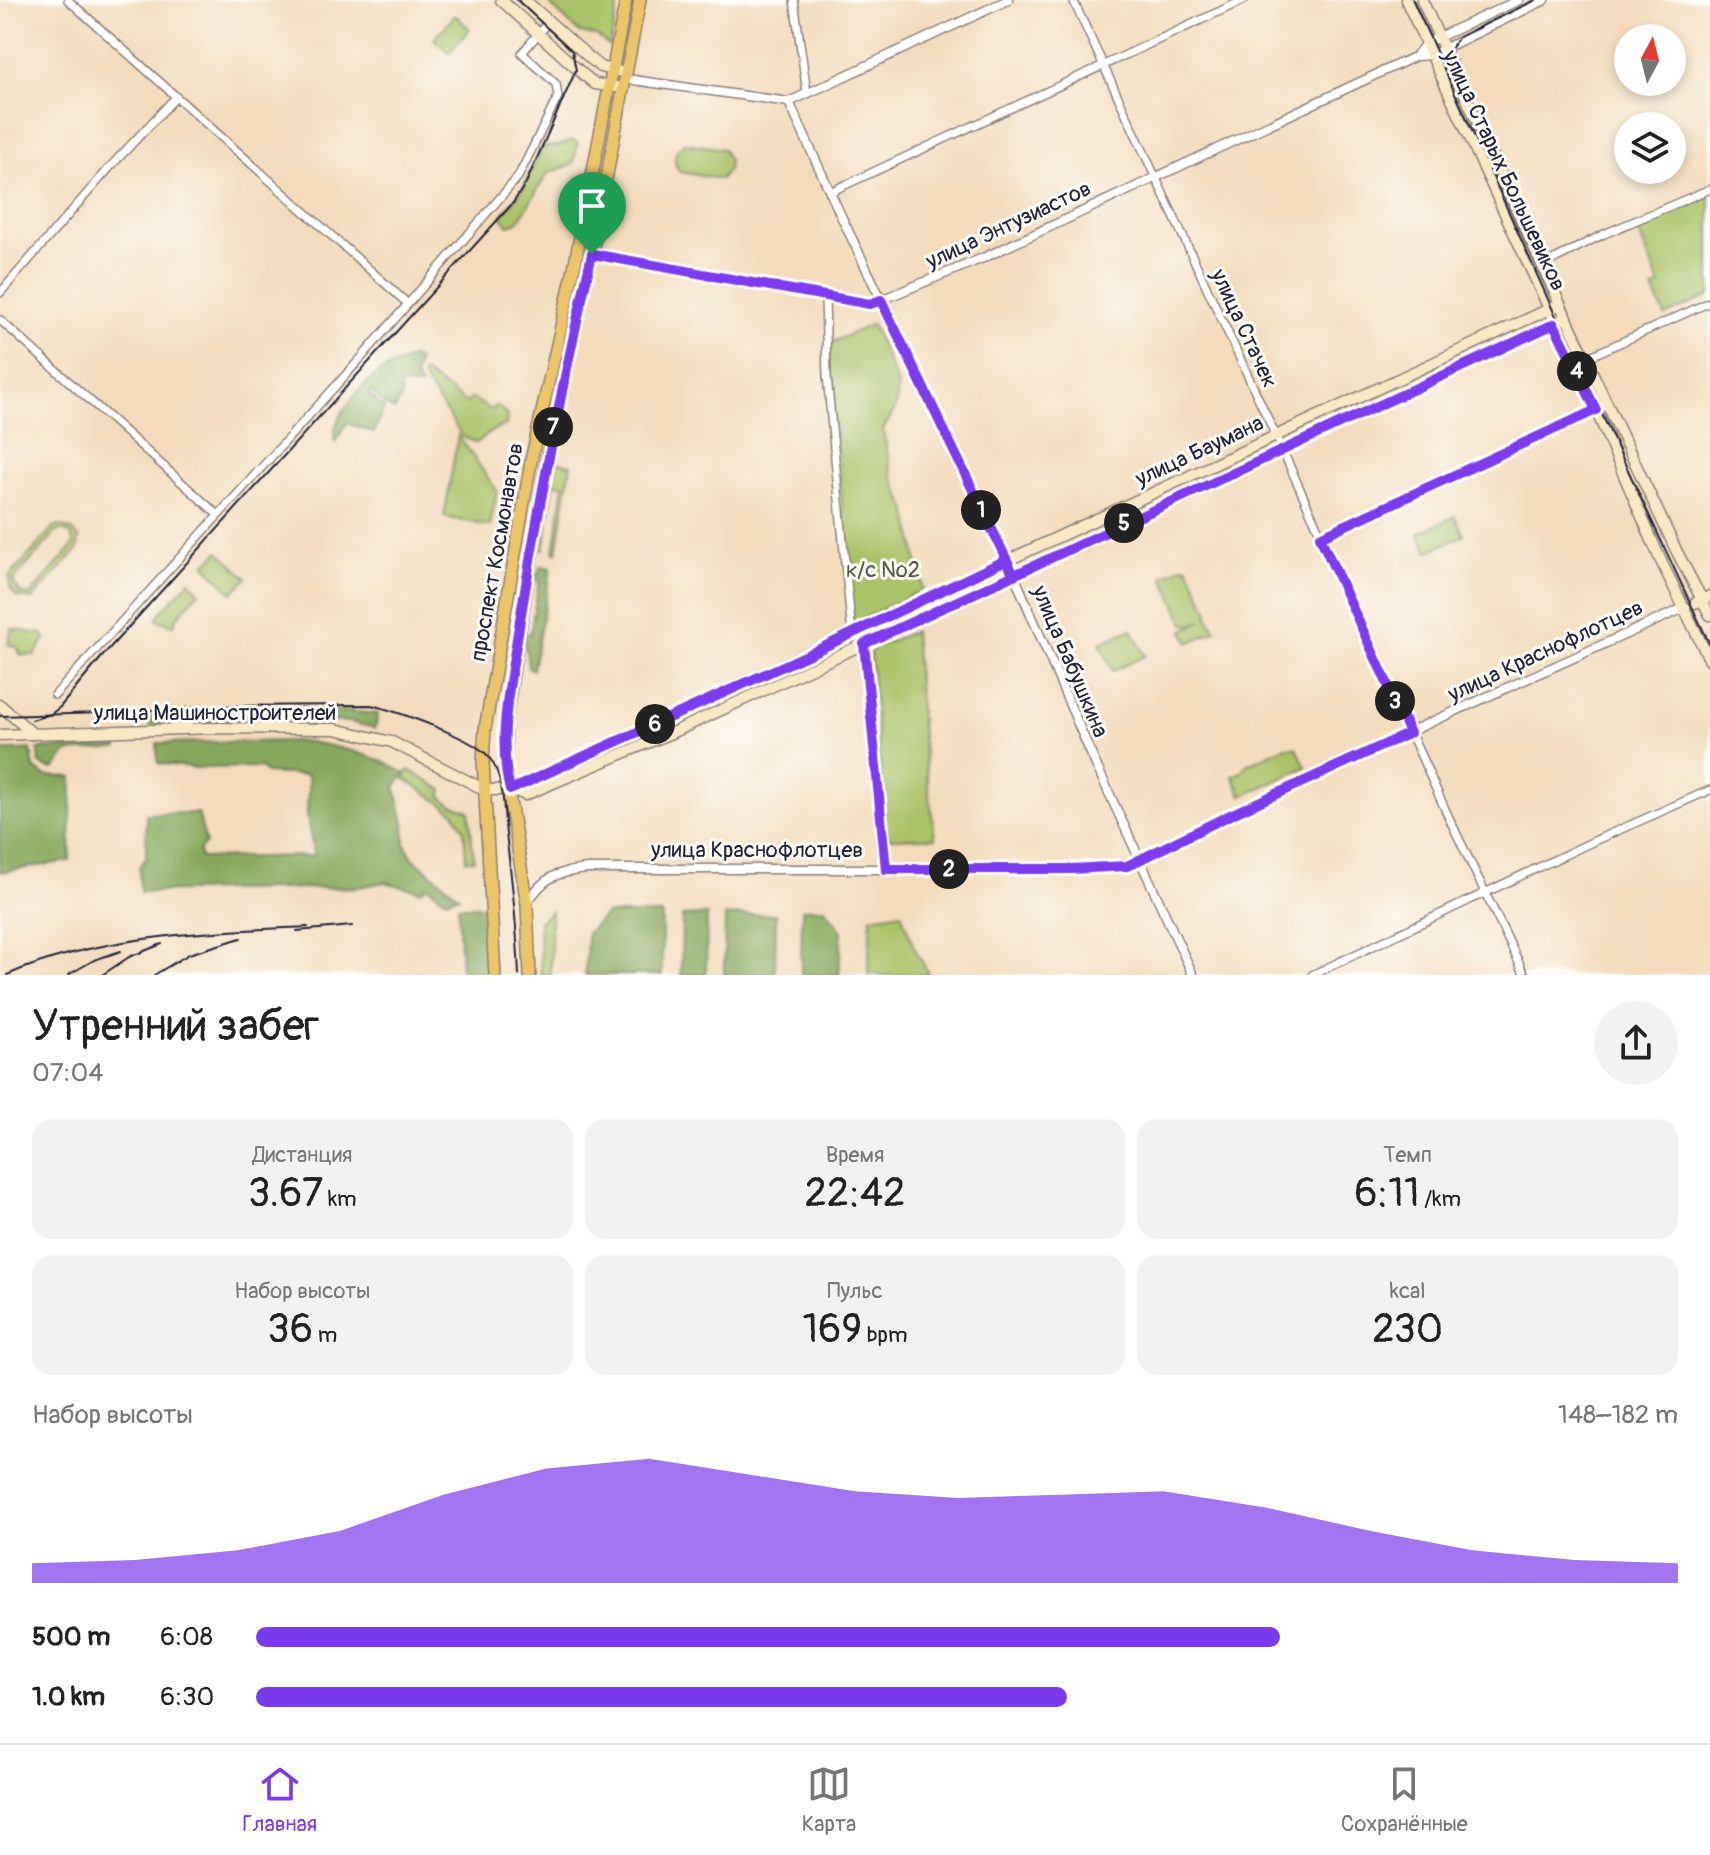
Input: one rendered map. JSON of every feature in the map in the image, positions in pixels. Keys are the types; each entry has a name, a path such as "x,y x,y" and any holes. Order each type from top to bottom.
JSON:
{"main road":[{"path":"501,0 595,84 609,86 628,81"},
{"path":"525,0 600,67 628,81"},
{"name":"проспект Космонавтов","path":"495,975 483,761 485,729 532,456 573,273 626,0"},
{"name":"проспект Космонавтов","path":"530,975 527,904 512,790 505,771 504,747 511,678 547,458 628,81 640,0"},
{"name":"улица Старых Большевиков","path":"1406,0 1596,410 1660,559 1710,615"},
{"name":"улица Старых Большевиков","path":"1422,0 1698,602 1710,661"},
{"name":"улица Баумана","path":"512,790 1560,304"},
{"name":"улица Баумана","path":"512,790 525,795 538,791 1014,575 1567,317"},
{"path":"0,705 33,734"},
{"name":"улица Машиностроителей","path":"2,733 213,728 335,729 392,742 485,790 512,790"}],"street":[{"path":"68,0 407,303"},
{"path":"794,0 807,93"},
{"path":"628,81 789,102 1008,0"},
{"name":"улица Стачек","path":"1073,0 1410,733 1525,975"},
{"path":"830,192 1244,0"},
{"path":"1416,56 1426,43 1519,0"},
{"path":"1416,56 1431,55 1545,0"},
{"path":"55,695 217,514 280,449 518,177 558,97 558,88 522,53 549,21"},
{"name":"улица Энтузиастов","path":"592,254 870,304 983,258 1416,56"},
{"path":"0,293 175,98"},
{"name":"улица Бабушкина","path":"789,102 1014,575 1092,756 1193,975"},
{"path":"1530,272 1604,234 1710,189"},
{"path":"825,296 827,376 852,634"},
{"path":"1573,364 1710,302"},
{"path":"0,320 217,514"},
{"path":"1320,537 1608,404"},
{"name":"улица Краснофлотцев","path":"527,904 536,890 560,872 645,868 1113,868 1141,860 1228,816 1698,602"},
{"path":"864,644 886,869"},
{"path":"1312,975 1594,841 1710,790"}],"green space":[{"path":"553,0 619,0 610,47 597,36 580,33 551,6"},
{"path":"455,15 470,29 449,53 434,39"},
{"path":"572,140 578,143 573,164 548,173 518,222 509,225 501,217 522,190 543,147 559,146"},
{"path":"685,143 723,149 729,161 728,170 720,179 680,172 675,156"},
{"path":"1710,194 1710,295 1665,316 1653,289 1660,286 1637,228"},
{"name":"к/с №2","path":"872,324 898,385 896,407 883,430 892,475 908,513 923,590 855,623 852,620 828,344"},
{"path":"414,357 418,361 415,377 421,386 399,385 402,396 395,410 387,407 372,391 370,395 384,408 374,433 347,423 335,443 334,433 342,412 359,391 385,369"},
{"path":"424,373 467,403 471,398 492,410 496,405 507,415 506,425 493,430 477,443 463,437 422,377"},
{"path":"458,435 497,491 490,526 444,517"},
{"path":"554,461 571,465 557,553 554,552 564,485 554,484 544,549 539,548"},
{"path":"1455,516 1464,535 1428,552 1419,533"},
{"path":"54,527 73,530 79,538 78,549 33,599 17,597 10,588 9,577","holes":["57,531 71,534 74,545 30,595 20,593 13,581"]},
{"path":"219,551 247,578 232,593 205,565"},
{"path":"541,566 551,568 533,670 528,667 524,634 530,634 539,581 535,579"},
{"path":"1182,566 1188,567 1216,630 1189,643 1183,631 1202,620 1192,625 1185,624 1163,577"},
{"path":"190,581 199,592 177,617 174,625 157,620 161,612"},
{"path":"12,629 42,634 45,638 35,655 21,655 17,647 8,644"},
{"path":"1132,629 1145,656 1113,671 1100,643"},
{"path":"914,631 922,737 935,838 886,838 870,650"},
{"path":"293,712 289,721 148,725 148,716"},
{"path":"303,712 378,714 375,728 350,722 307,721 303,717"},
{"path":"302,741 356,752 406,774 395,786 404,822 405,844 413,858 459,896 446,900 427,886 421,891 385,882 359,887 140,892 139,867 146,858 146,814 198,813 206,843 199,850 200,858 313,856 307,816 308,775 266,773 260,767 195,768 158,763 157,743"},
{"path":"118,744 118,748 67,752 54,769 39,762 38,749"},
{"path":"1285,747 1297,748 1306,767 1242,796 1233,776 1243,771 1246,765"},
{"path":"31,749 34,768 45,776 72,777 70,861 0,872 0,751"},
{"path":"409,770 443,790 441,797 469,811 474,860 466,860 464,830 454,812 404,778"},
{"path":"458,906 484,906 488,975 461,975"},
{"path":"825,908 842,931 839,975 801,975 802,909"},
{"path":"551,911 551,975 541,975 539,922"},
{"path":"901,912 929,975 868,975 871,917"},
{"path":"606,914 662,914 662,975 585,975 587,933"},
{"path":"776,914 775,975 724,975 725,916"},
{"path":"707,915 706,975 681,975 682,916"}],"tram line":[{"path":"32,720 51,714 60,707 106,652 513,203 526,183 576,70 572,51 517,0"},
{"path":"1413,0 1552,308 1710,645"},
{"path":"1449,71 1450,49 1459,37 1536,0"},
{"path":"0,716 219,706 371,705 452,734 489,757 501,784 519,975"}],"railway":[{"path":"297,931 352,926"},
{"path":"7,975 43,961 117,943 193,934 308,927"},
{"path":"154,975 189,954 241,938"},
{"path":"102,975 129,957 162,944"},
{"path":"68,975 94,960 121,951"}],"route":[{"path":"592,254 547,458 511,678 504,747 510,790 805,656 1006,560 1014,575 1554,324 1596,410 1320,537 1410,733 1325,770 1127,866 886,869 864,644 1014,575 881,300 870,304 592,254"}]}
